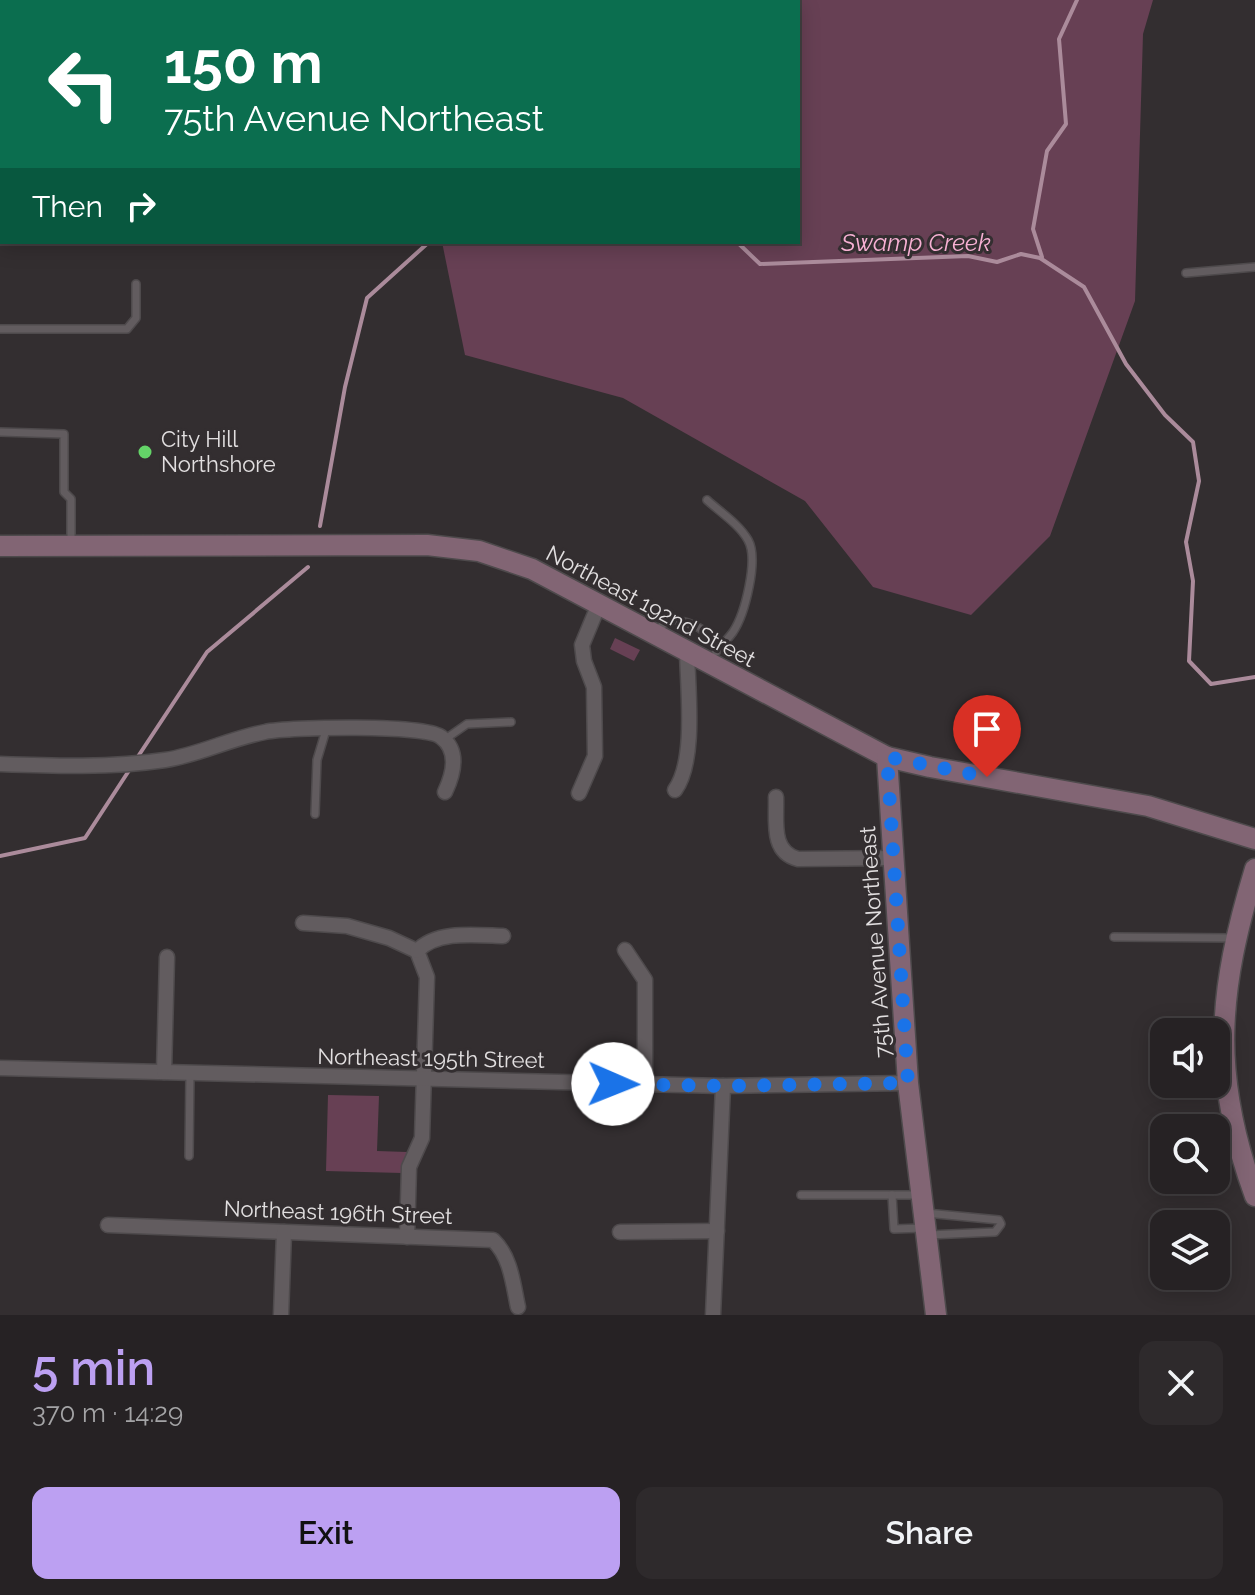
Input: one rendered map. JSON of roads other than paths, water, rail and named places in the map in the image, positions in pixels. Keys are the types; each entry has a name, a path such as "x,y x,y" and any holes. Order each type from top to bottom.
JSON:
{"street":[{"name":"Northeast 192nd Street","path":"0,546 427,545 479,551 532,569 687,653 714,659 887,757 1148,806 1255,839"},
{"path":"579,793 595,756 594,687 584,661 582,645 599,604"},
{"path":"675,790 684,778 688,760 687,653"},
{"path":"0,764 147,762 169,759 270,731 427,730 441,736 454,757 452,776 445,792"},
{"name":"75th Avenue Northeast","path":"887,757 908,1083 936,1315"},
{"path":"776,797 778,840 781,850 789,856 798,859 894,858"},
{"path":"1255,869 1235,938 1227,979 1222,1034 1225,1079 1235,1128 1255,1196"},
{"path":"303,923 363,929 389,938 417,951 427,977 422,1138 409,1167 407,1237"},
{"path":"417,951 427,940 462,935 503,936"},
{"path":"625,950 645,980 645,1084"},
{"path":"164,1072 167,957"},
{"name":"Northeast 195th Street","path":"0,1068 723,1086 908,1083"},
{"path":"713,1315 723,1086"},
{"name":"Northeast 196th Street","path":"108,1225 493,1240 502,1248 508,1262 518,1307"},
{"path":"620,1232 717,1231"},
{"path":"281,1315 284,1232"}],"lane":[{"path":"1186,273 1255,267"},
{"path":"0,329 127,329 136,318 136,284"},
{"path":"0,432 64,434 64,492 71,499 71,546"},
{"path":"707,500 740,529 752,548 744,606 734,631 714,659"},
{"path":"653,634 670,619 687,621 707,632 714,659"},
{"path":"444,740 467,724 511,722"},
{"path":"315,814 317,760 326,730"},
{"path":"1114,937 1235,938"},
{"path":"189,1156 190,1073"},
{"path":"801,1195 892,1195 924,1218 995,1232 1001,1224 999,1220 924,1218 894,1229 892,1195"}],"waterway":[{"path":"1042,257 1033,229 1047,151 1066,124 1059,39 1077,0"},
{"path":"320,526 345,387 367,298 427,244"},
{"name":"Swamp Creek","path":"739,244 760,264 968,256 997,262 1021,254 1040,258 1084,287 1126,364 1165,415 1193,442 1199,481 1186,542 1193,581 1189,661 1211,684 1255,677"},
{"path":"137,758 207,652 308,567"},
{"path":"0,856 85,838 130,769"}],"place":[{"name":"City Hill Northshore","path":"145,452"}]}
